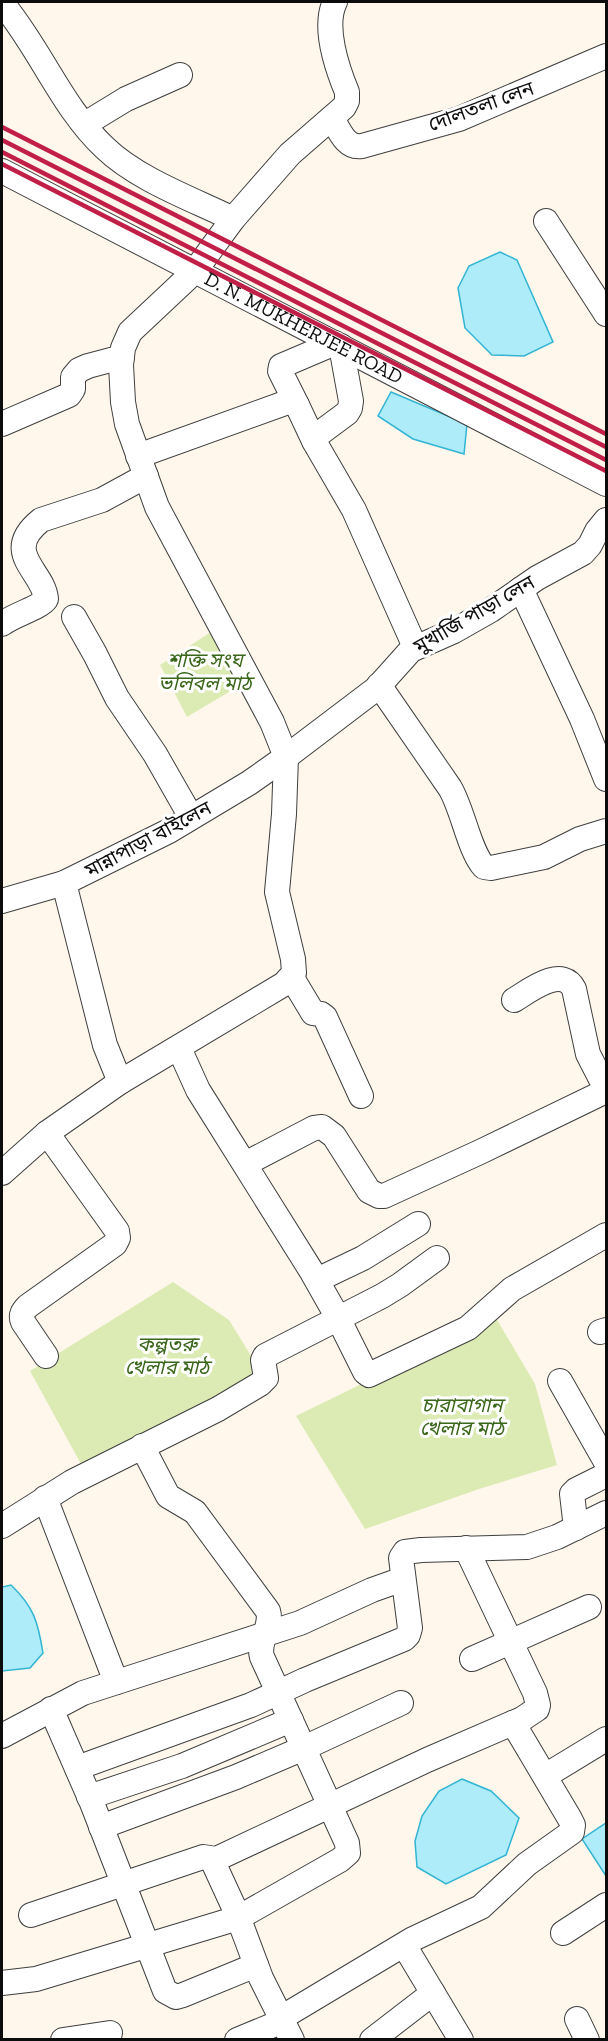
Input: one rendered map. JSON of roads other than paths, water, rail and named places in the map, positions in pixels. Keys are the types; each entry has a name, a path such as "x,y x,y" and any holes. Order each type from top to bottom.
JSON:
{"street":[{"path":"2,1173 47,1132 120,1082 292,978 294,973 293,958 277,892 286,757 272,722 164,523 142,466 123,402 122,357 130,332 195,271 232,219 297,148 344,107 347,97 330,35 331,16 335,2"},
{"path":"6,4 75,113 104,148 130,169 232,219"},
{"name":"দোলতলা লেন","path":"332,118 349,144 362,146 459,119 606,56"},
{"path":"85,124 126,99 180,75"},
{"name":"D. N. MUKHERJEE ROAD","path":"2,171 606,484"},
{"path":"546,220 606,314"},
{"path":"314,441 316,436 347,413 350,408 351,401 338,345 281,366 280,371 314,441 354,510 415,647"},
{"path":"2,424 69,395 73,389 73,377 79,370 122,357"},
{"path":"2,624 11,617 43,604 46,599 43,590 21,555 22,539 32,526 41,520 112,495 142,466 288,402 297,405"},
{"name":"মুখার্জি পাড়া লেন","path":"286,757 379,686 402,658 415,647 444,636 491,610 521,589 583,553 606,520"},
{"path":"521,589 582,719 606,779"},
{"path":"74,617 114,693 155,754 192,817"},
{"path":"379,686 457,800 474,848 484,867 491,868 544,857 580,839 606,831"},
{"name":"মান্নাপাড়া বাইলেন","path":"2,901 64,883 169,831 249,783 286,757"},
{"path":"64,883 105,1045 120,1082"},
{"path":"292,978 313,1013 325,1017 361,1096"},
{"path":"245,1164 314,1128 322,1127 334,1136 369,1191 378,1196 384,1196 606,1090 588,1054 574,988 570,981 562,978 554,980 514,1000"},
{"path":"178,1048 198,1090 316,1280 365,1372 372,1376 468,1328 512,1289 606,1235"},
{"path":"46,1356 23,1322 21,1317 23,1311 115,1245 118,1238 117,1231 47,1132"},
{"path":"316,1280 363,1258 418,1224"},
{"path":"2,1526 93,1470 218,1409 260,1384 266,1378 263,1360 265,1356 400,1286 437,1258"},
{"path":"560,1381 606,1462"},
{"path":"2,1983 36,1979 238,1918 348,1853 330,1806 261,1653 260,1646 270,1620 265,1605 195,1512 168,1496 142,1446"},
{"path":"576,1528 572,1494 606,1475"},
{"path":"45,1498 116,1682"},
{"path":"77,1768 251,1705 406,1638 410,1628 400,1558 405,1552 527,1547 557,1537 606,1513"},
{"path":"212,1861 427,1760 513,1723 537,1709 535,1693 466,1548"},
{"path":"2,1736 76,1696 300,1623 372,1590 403,1579"},
{"path":"472,1659 589,1607"},
{"path":"101,1827 208,1788 304,1748 401,1703"},
{"path":"51,1709 89,1797 165,1991 176,1997 256,1965"},
{"path":"89,1797 182,1766 291,1720"},
{"path":"237,2040 285,2026 404,1945 481,1907 527,1864 573,1832 570,1819 513,1723"},
{"path":"545,1776 606,1739"},
{"path":"31,1916 206,1857 212,1861 256,1965 285,2026"},
{"path":"563,1933 606,1905"},
{"path":"404,1945 461,2040"},
{"path":"372,2040 433,1993"},
{"path":"63,2040 110,2033"}],"water":[{"path":"500,252 517,260 553,342 524,356 492,355 465,328 458,288 469,266"},
{"path":"391,392 467,424 464,454 413,439 378,416"},
{"path":"11,1585 34,1616 43,1653 30,1668 2,1671 2,1587"},
{"path":"462,1779 491,1791 519,1818 506,1855 446,1884 417,1867 415,1841 422,1816 439,1791"},
{"path":"606,1823 606,1876 582,1839"}],"railway":[{"path":"2,127 606,434"},
{"path":"2,140 606,447"},
{"path":"2,152 606,460"},
{"path":"2,164 606,471"}],"park label":[{"name":"শক্তি সংঘ ভলিবল মাঠ","path":"205,672"},
{"name":"কল্পতরু খেলার মাঠ","path":"167,1356"},
{"name":"চারাবাগান খেলার মাঠ","path":"462,1416"}]}
